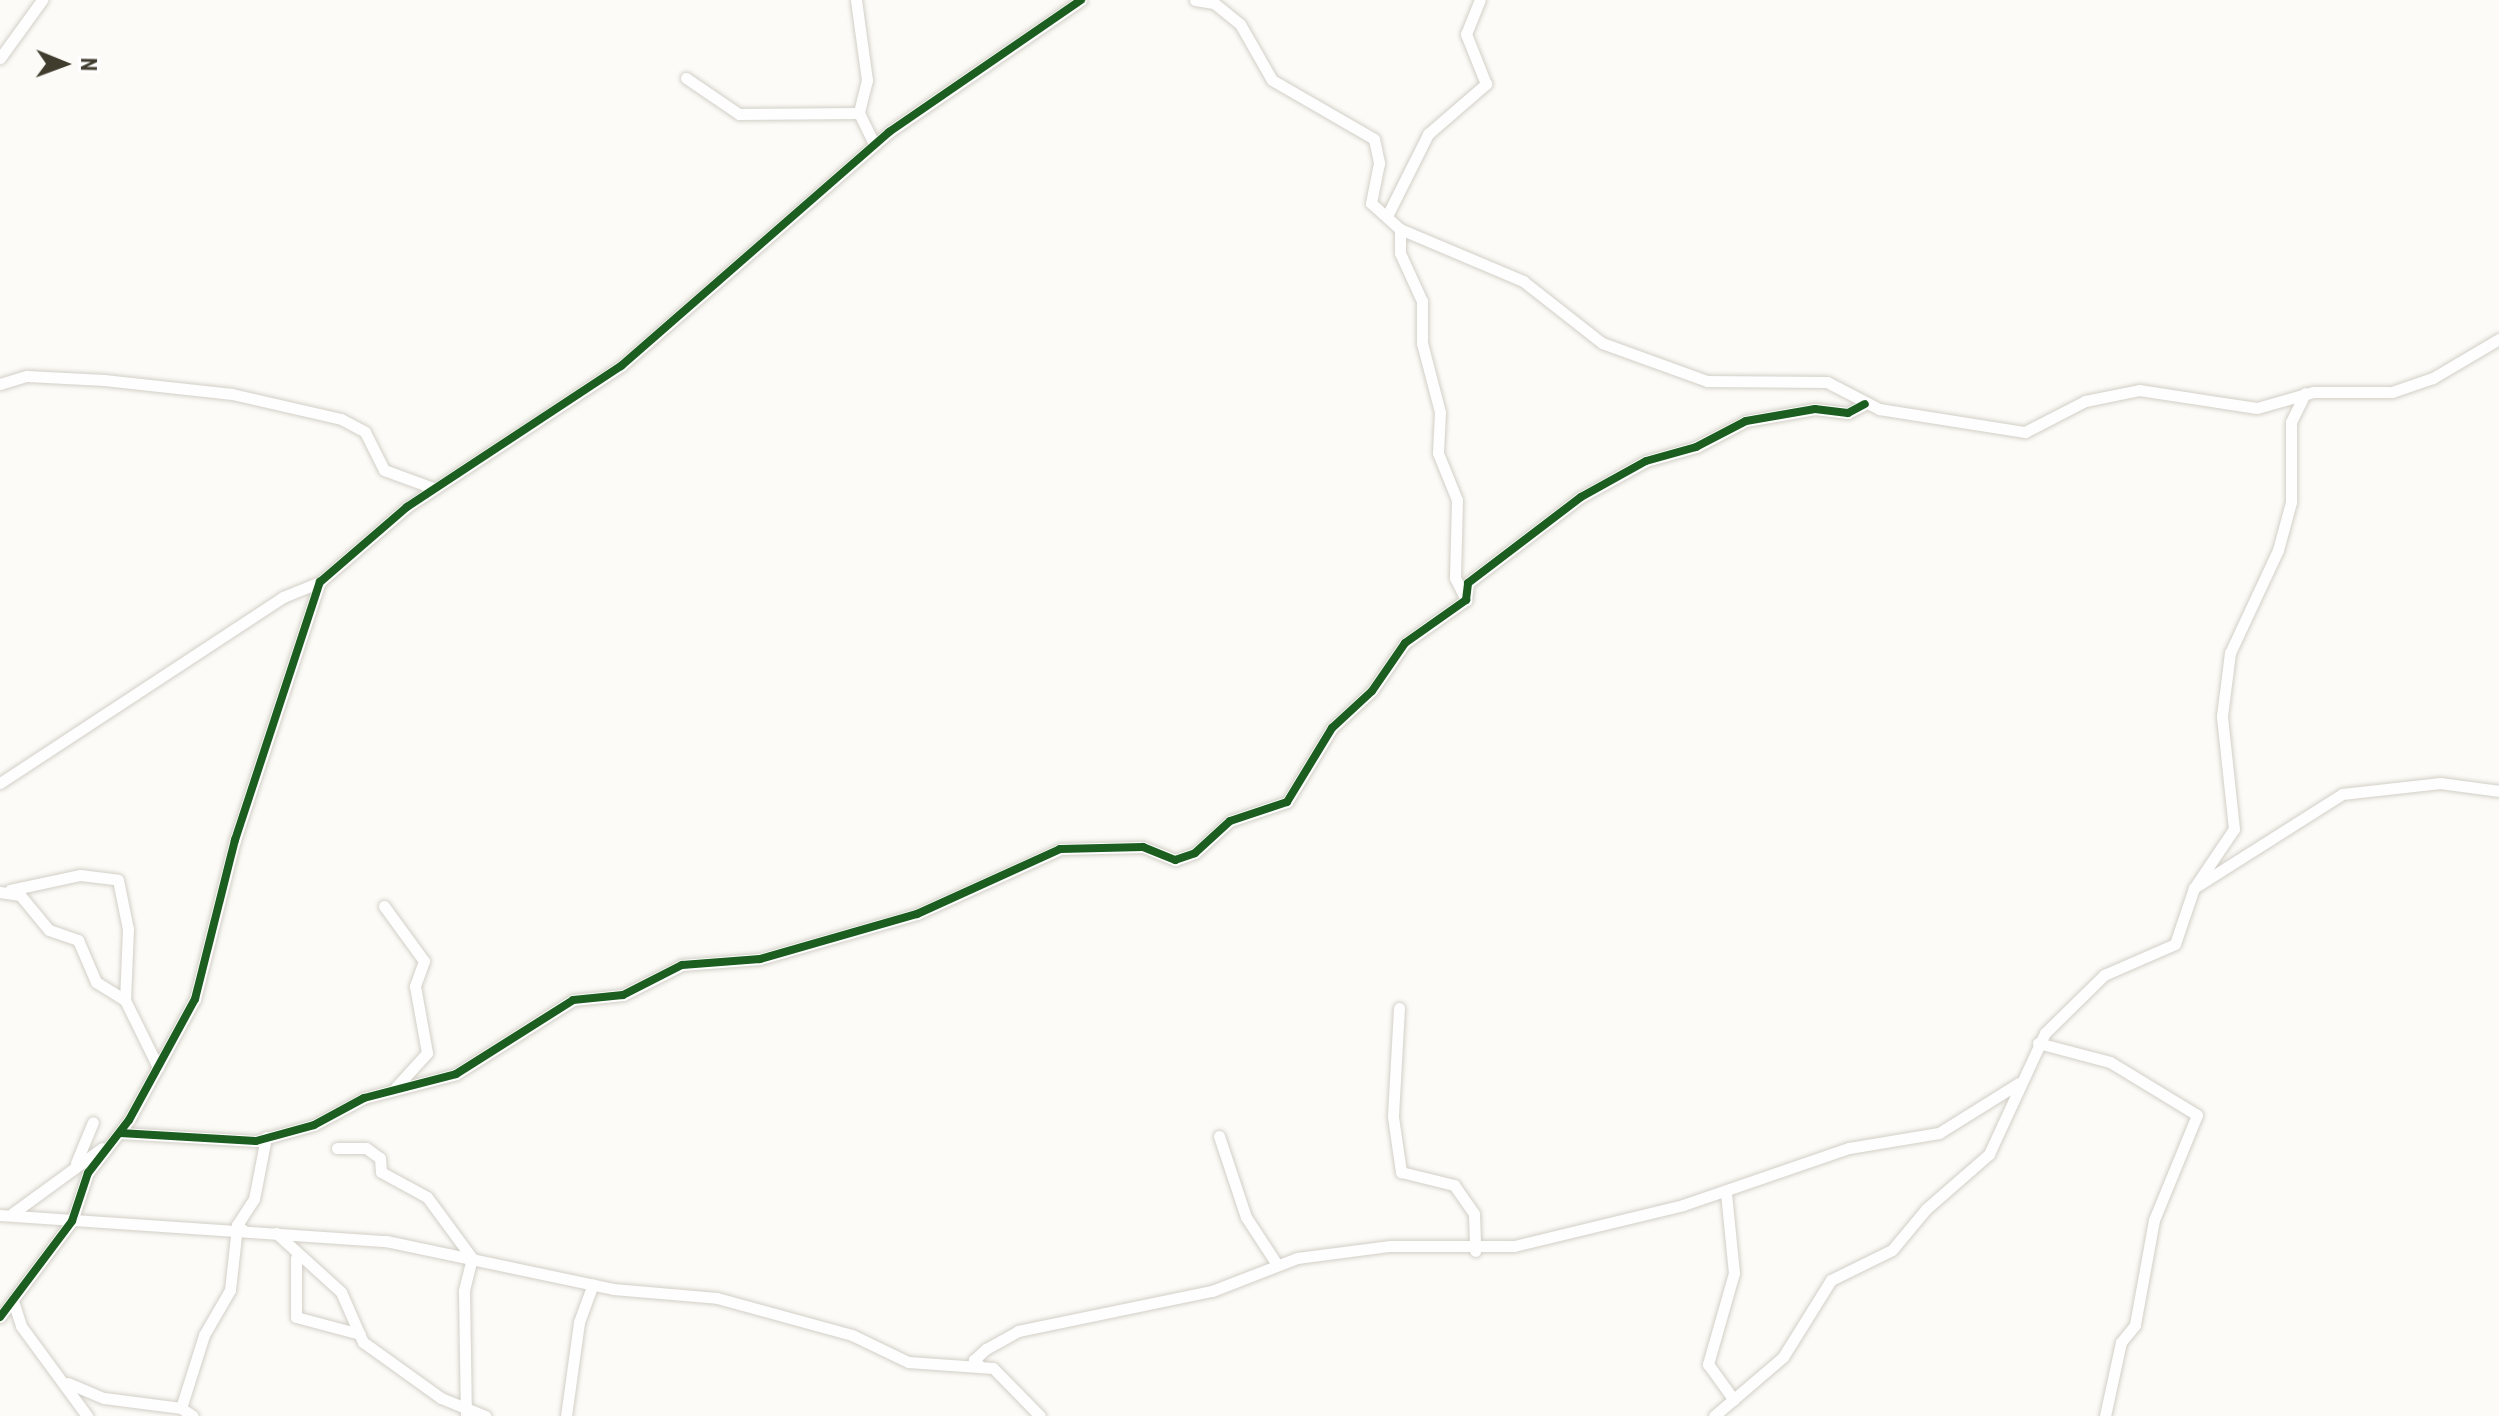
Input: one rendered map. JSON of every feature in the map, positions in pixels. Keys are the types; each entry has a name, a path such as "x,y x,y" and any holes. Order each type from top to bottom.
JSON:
{"street":[{"path":"0,58 42,0"},
{"path":"856,0 867,80 859,113 874,144"},
{"path":"0,783 283,597 320,582 433,488 594,387 764,248 874,144 1081,0"},
{"path":"1195,0 1214,3 1240,24 1272,80 1374,139 1379,163 1371,203 1400,229 1523,281 1582,333 1647,364 1731,385 1827,382 1865,404 2025,432 2085,401 2139,390 2257,408 2305,393 2402,390 2499,339"},
{"path":"1387,216 1428,134 1486,84 1466,34 1480,0"},
{"path":"686,78 739,114 859,113"},
{"path":"1400,229 1400,253 1422,301 1422,343 1440,412 1438,453 1457,500 1455,578 1466,600"},
{"path":"0,384 15,376 104,380 232,394 341,419 365,432 384,470 433,488"},
{"path":"1714,1416 1783,1357 1831,1280 1892,1250 1926,1209 1989,1154 2038,1043 2096,981 2175,944 2194,888 2234,829 2222,716 2230,653 2278,550 2291,502 2291,422 2305,393"},
{"path":"120,1133 216,1142 266,1137 314,1125 392,1091 476,1064 573,1000 623,995 682,965 760,959 917,914 1060,849 1143,847 1175,860 1195,853 1230,821 1287,802 1332,728 1372,691 1405,643 1466,600 1468,583 1529,535 1646,461 1696,447 1746,421 1815,409 1848,413 1865,404"},
{"path":"6,1214 120,1133 202,983 235,840 320,582"},
{"path":"2194,888 2342,794 2440,783 2499,791"},
{"path":"5,891 80,875 118,880 128,929 125,1000 158,1067"},
{"path":"5,891 27,900 49,930 78,940 96,982 125,1000"},
{"path":"384,906 424,961 415,986 428,1044 422,1062 392,1091"},
{"path":"1399,1008 1393,1117 1402,1174 1454,1185 1474,1214 1475,1251"},
{"path":"2038,1043 2110,1062 2197,1115 2154,1220 2135,1325 2121,1342 2105,1416"},
{"path":"1040,1416 1001,1374 974,1360 986,1349 1018,1331 1212,1291 1276,1263 1390,1246 1475,1251 1726,1193 1849,1148 1939,1133 2019,1083"},
{"path":"76,1163 93,1122"},
{"path":"1219,1136 1246,1217 1276,1263"},
{"path":"181,1408 204,1335 230,1290 240,1229 237,1225 258,1187 266,1137"},
{"path":"1,1314 14,1304 72,1221 88,1173 108,1144"},
{"path":"337,1148 366,1148 380,1158 381,1172 427,1197 472,1258"},
{"path":"1726,1193 1734,1273 1708,1364 1734,1400"},
{"path":"6,1214 386,1241 593,1284 717,1298 852,1335 924,1366 978,1364"},
{"path":"276,1233 296,1258 341,1292 360,1334"},
{"path":"296,1258 296,1317 360,1334 441,1398 466,1411 485,1416"},
{"path":"466,1411 464,1291 472,1258"},
{"path":"566,1416 579,1322 593,1284"},
{"path":"14,1304 21,1326 67,1382 87,1416"},
{"path":"67,1382 104,1398 181,1408 193,1416"}],"cycle path":[{"path":"0,1317 72,1221 88,1173 129,1120 195,999 235,840 320,582 407,507 621,366 889,132 1081,0"},
{"path":"120,1133 256,1141 314,1125 364,1098 456,1074 573,1000 623,995 682,965 760,959 917,914 1060,849 1143,847 1175,860 1195,853 1230,821 1287,802 1332,728 1372,691 1405,643 1466,600 1468,583 1581,497 1646,461 1696,447 1746,421 1815,409 1848,413 1865,404"}]}
